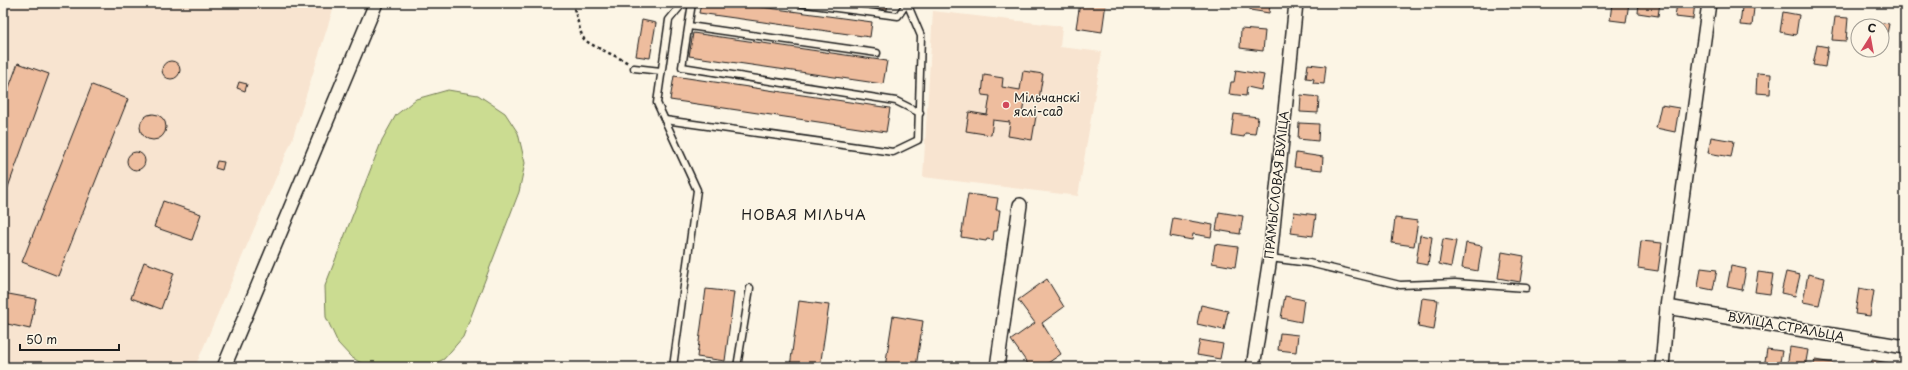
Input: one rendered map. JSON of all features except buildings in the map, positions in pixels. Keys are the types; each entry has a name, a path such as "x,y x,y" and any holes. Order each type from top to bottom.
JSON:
{"street":[{"path":"224,367 376,3"},
{"name":"ПРАМЫСЛОВАЯ ВУЛІЦА","path":"1253,367 1270,258 1296,3"},
{"path":"1662,367 1667,307 1709,3"},
{"path":"997,367 1020,204"},
{"name":"ВУЛІЦА СТРАЛЬЦА","path":"1667,307 1905,347"}],"lane":[{"path":"673,367 697,190 657,103 669,20 683,3"},
{"path":"692,3 682,67 896,101 920,113"},
{"path":"798,3 898,16 907,3"},
{"path":"665,120 892,152 918,140 920,113 921,36 907,3"},
{"path":"689,26 878,53"},
{"path":"634,68 661,71"},
{"path":"1270,258 1309,263 1400,285 1455,283 1526,288"},
{"path":"737,367 750,288"}],"path":[{"path":"572,3 577,15 582,38 586,42 615,55 634,68"}],"shaded area":[{"path":"3,3 335,3 292,140 195,367 3,367"},
{"path":"933,11 1062,26 1060,47 1102,52 1078,196 923,177"}],"green space":[{"path":"448,90 478,95 505,113 518,133 525,163 519,192 463,337 444,359 428,367 368,367 351,357 338,343 326,317 325,286 382,140 396,115 416,99"}],"place":[{"name":"Мільчанскі яслі-сад","path":"1006,105"}],"district":[{"name":"НОВАЯ МІЛЬЧА","path":"804,215"}]}
